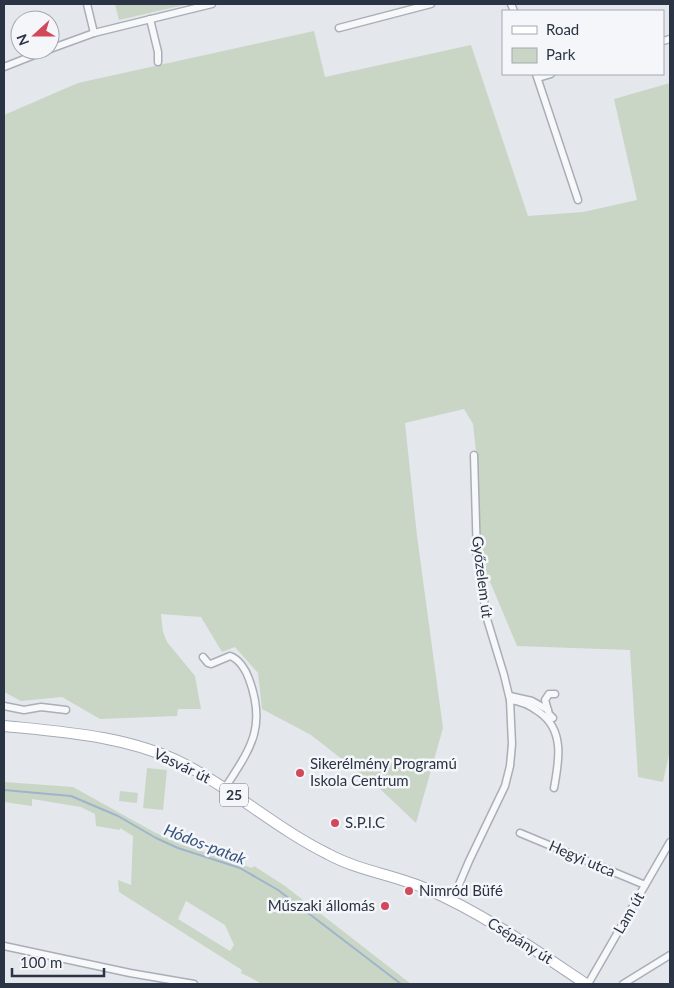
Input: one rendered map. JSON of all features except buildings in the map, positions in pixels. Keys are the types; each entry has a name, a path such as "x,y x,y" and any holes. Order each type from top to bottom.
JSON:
{"main road":[{"name":"Vasvár út","path":"4,726 88,736 139,747 182,763 225,788 328,855 356,866 417,884 452,901"},
{"name":"Csépány út","path":"452,901 508,932 587,984"}],"street":[{"path":"60,45 94,33 212,4"},
{"path":"339,28 420,5 431,4"},
{"path":"89,5 94,33"},
{"path":"150,19 158,52 158,62"},
{"path":"4,67 21,60"},
{"path":"537,76 578,200"},
{"name":"Győzelem út","path":"452,901 507,779 512,744 510,698 483,600 477,557 474,455"},
{"path":"203,657 211,664 230,656 235,658 248,677 257,719 256,729 244,760 225,788"},
{"path":"553,718 545,700 549,694 554,694"},
{"path":"510,698 532,701 548,710"},
{"path":"510,698 536,709 552,723 558,742 558,770 554,788"},
{"path":"4,706 24,710 41,707 66,710"},
{"name":"Hegyi utca","path":"520,833 645,885"},
{"name":"Lam út","path":"587,984 670,842"},
{"path":"4,940 14,948"},
{"path":"4,946 130,973 194,984"},
{"path":"623,984 670,955"}],"green space":[{"path":"115,4 188,4 119,20"},
{"path":"314,31 325,77 471,45 528,216 583,212 637,200 614,99 670,83 670,750 663,782 638,777 630,650 517,646 480,558 477,460 473,424 464,409 405,423 417,536 443,728 416,823 379,788 311,735 262,709 258,673 235,647 222,652 201,617 161,614 163,632 167,642 195,676 201,709 178,709 177,716 100,719 62,697 21,701 4,692 4,115 78,83"},
{"path":"147,768 167,770 163,810 143,808"},
{"path":"4,782 73,787 154,832 180,844 252,868 254,866 285,886 411,984 258,984 259,982 241,973 242,970 119,892 118,880 131,885 133,836 120,828 120,830 96,826 95,814 81,807 32,799 32,806 4,802","holes":["186,901 225,925 234,945 230,951 178,919"]},
{"path":"120,791 138,793 137,803 119,801"}],"waterway":[{"name":"Hódos-patak","path":"4,790 71,796 118,816 156,838 178,848 240,868 278,890 401,984"}],"place":[{"name":"Sikerélmény Programú Iskola Centrum","path":"300,773"},
{"name":"S.P.I.C","path":"335,823"},
{"name":"Nimród Büfé","path":"409,891"},
{"name":"Műszaki állomás","path":"385,906"}]}
